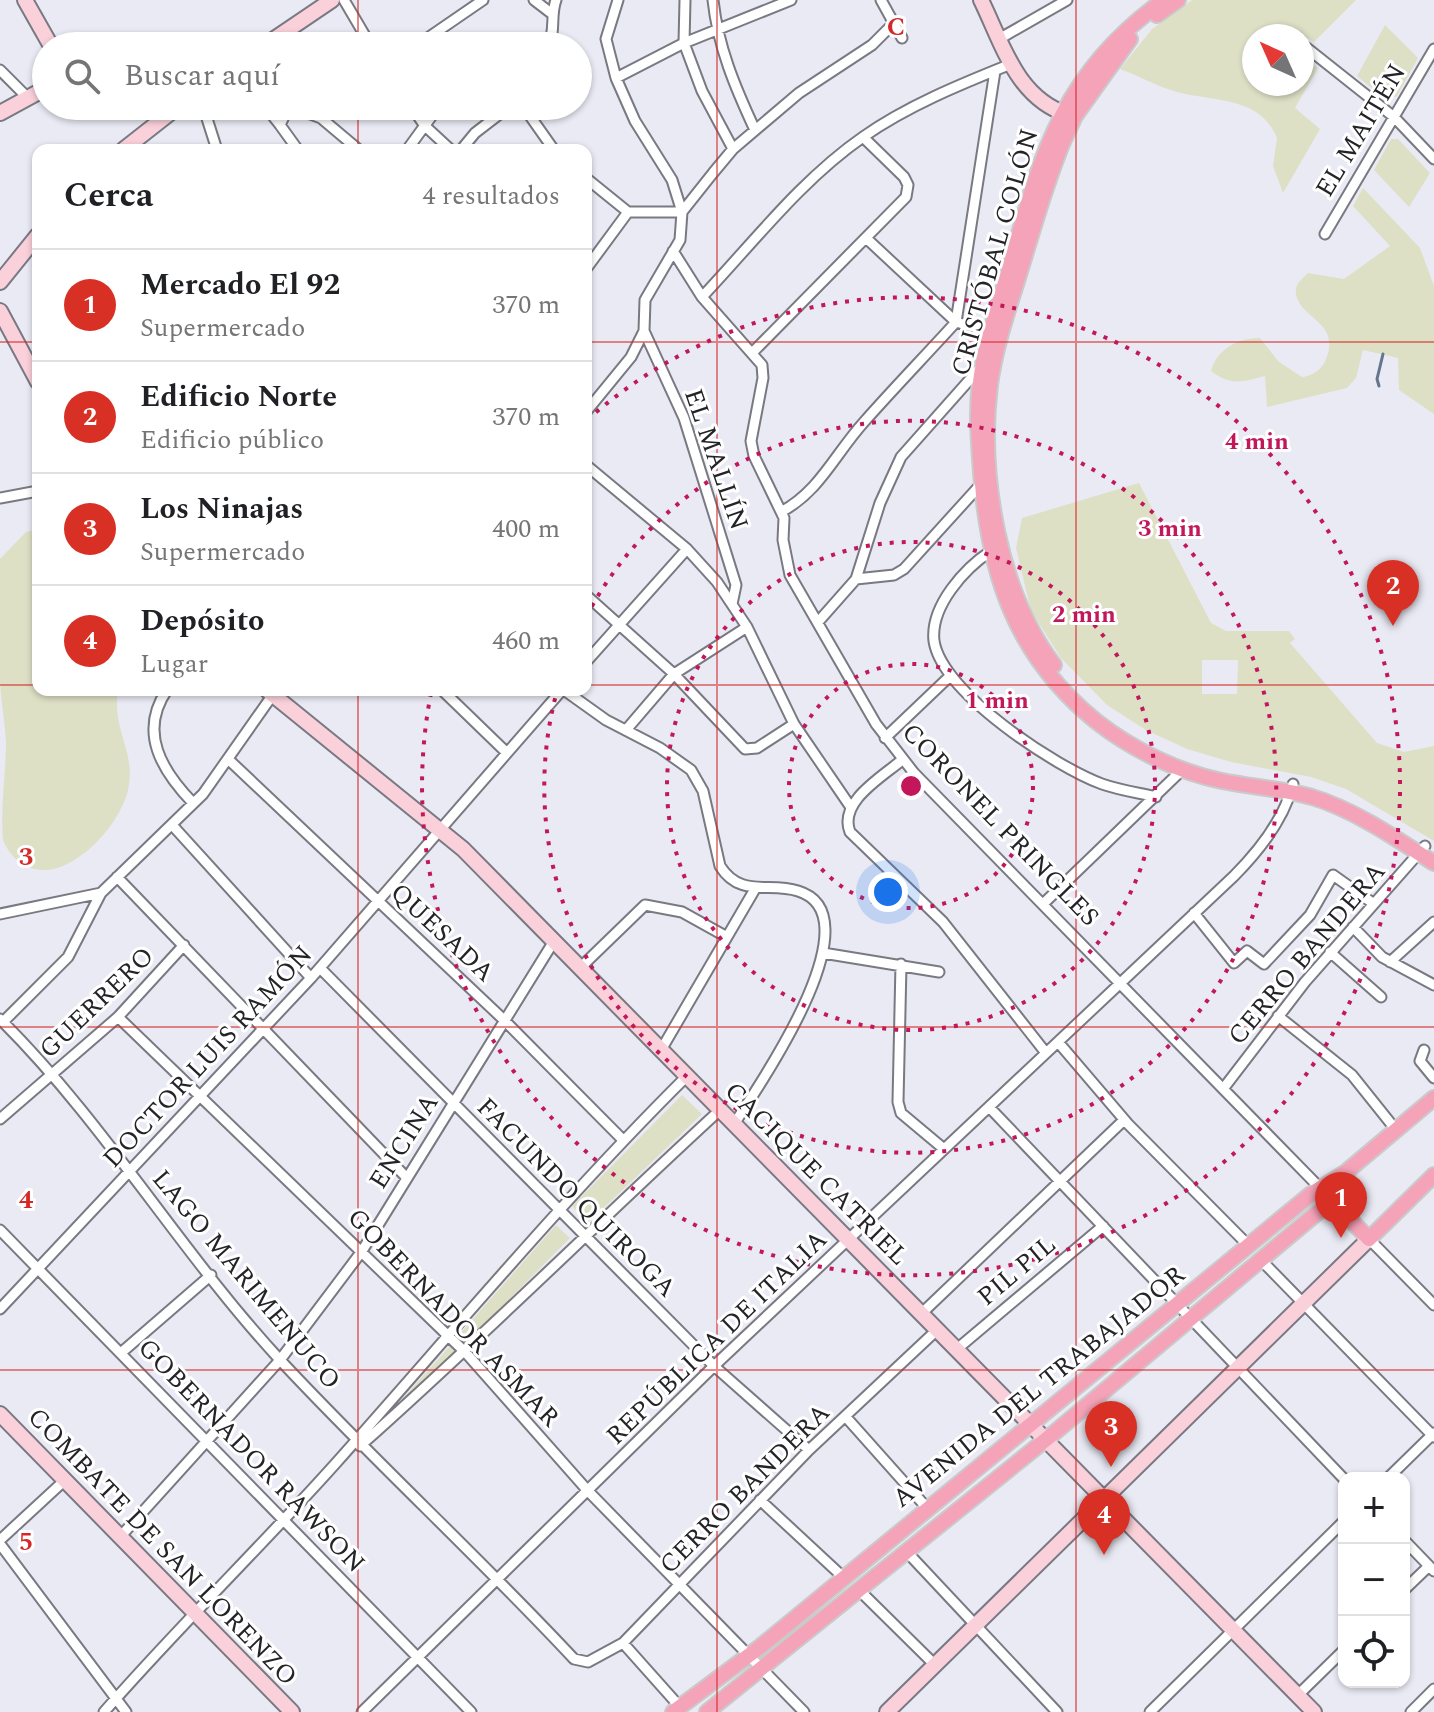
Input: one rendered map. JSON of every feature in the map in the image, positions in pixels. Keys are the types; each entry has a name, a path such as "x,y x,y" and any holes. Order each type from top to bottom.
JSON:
{"main road":[{"path":"25,0 43,32"},
{"path":"285,32 332,0"},
{"path":"981,0 1011,64 1032,95 1068,114"},
{"path":"1068,114 1101,57 1148,5 1164,0"},
{"path":"1068,114 1145,25 1178,0"},
{"path":"0,113 32,95"},
{"name":"CRISTÓBAL COLÓN","path":"1068,114 1000,337 990,385 991,474 1003,560 1015,600 1035,638 1065,678 1125,730 1204,767 1292,788 1331,804 1426,851 1434,863"},
{"name":"CRISTÓBAL COLÓN","path":"1068,114 1036,174 982,366 978,423 982,483 991,551 1000,586 1018,628 1059,685 1110,732 1183,769 1219,780 1292,788"},
{"path":"134,144 162,120"},
{"path":"0,282 32,242"},
{"path":"0,259 16,260"},
{"path":"0,311 32,371"},
{"name":"CACIQUE CATRIEL","path":"277,696 440,828 850,1239 1314,1712"},
{"name":"AVENIDA DEL TRABAJADOR","path":"677,1710 749,1655 1248,1245 1434,1098"},
{"path":"887,1712 1434,1175"},
{"name":"CORONEL PRINGLES","path":"1321,1189 1369,1239"},
{"name":"AVENIDA DEL TRABAJADOR","path":"707,1712 1193,1319 1321,1210 1329,1206 1340,1209"},
{"name":"COMBATE DE SAN LORENZO","path":"1,1418 292,1712"}],"street":[{"path":"344,0 363,32"},
{"path":"436,32 483,0"},
{"path":"534,0 551,13"},
{"path":"553,32 551,13 556,0"},
{"path":"592,405 631,357 644,331 645,300 680,240 682,212 672,180 635,121 616,78 606,39 618,0"},
{"path":"685,0 684,43 702,91 733,149"},
{"path":"713,0 716,29 729,74 755,130"},
{"path":"616,78 684,43 791,0"},
{"path":"881,0 902,38"},
{"path":"999,39 1067,0"},
{"path":"682,212 733,149 799,93 872,45 894,23"},
{"name":"EL MAITÉN","path":"1325,234 1434,49"},
{"path":"1314,54 1394,117 1434,159"},
{"path":"702,297 813,178 863,137 926,101 1011,64"},
{"path":"0,70 27,97"},
{"path":"781,512 801,502 817,485 861,425 956,322 995,71"},
{"path":"207,120 215,144"},
{"path":"276,120 294,144"},
{"path":"280,125 282,120"},
{"path":"323,120 352,144"},
{"path":"421,120 444,144"},
{"path":"412,144 429,120"},
{"path":"466,144 492,120"},
{"path":"533,120 550,144"},
{"path":"673,251 702,297 753,352 906,197 908,185 863,137"},
{"path":"592,183 628,212 682,212"},
{"path":"592,261 628,212"},
{"path":"866,238 956,322 991,332"},
{"name":"EL MALLÍN","path":"644,331 684,418 736,585 732,604"},
{"name":"CORONEL PRINGLES","path":"753,352 762,365 763,378 751,441 754,456 781,512 790,575 885,738 902,760 1321,1189"},
{"path":"818,622 856,579 880,503 901,457 982,366"},
{"path":"592,470 687,549 732,604 747,627 794,724 850,806"},
{"path":"856,579 894,575 904,569 982,483"},
{"path":"0,498 32,492"},
{"path":"592,655 687,549"},
{"path":"991,551 972,564 950,592 937,621 934,641 949,677 1014,734 1101,784 1156,797"},
{"path":"592,600 674,674 745,749 757,748 794,724"},
{"path":"626,730 674,674 747,627"},
{"path":"885,738 949,677"},
{"path":"164,696 151,722 156,748 167,776 193,803"},
{"path":"1,1020 68,957 101,893 173,826 193,803 229,760 269,696"},
{"path":"448,696 506,752"},
{"name":"DOCTOR LUIS RAMÓN","path":"0,1309 311,978 557,696"},
{"path":"572,696 691,770 703,791 720,866 736,883 755,889 797,891 810,897 818,907 825,928 823,953 807,999 780,1055 734,1124"},
{"name":"QUESADA","path":"229,760 504,1020 623,1140"},
{"path":"902,760 850,806 846,822 850,832 943,922 1046,1053"},
{"path":"1043,904 1183,769"},
{"name":"REPÚBLICA DE ITALIA","path":"362,1712 714,1366 1251,857 1292,788"},
{"path":"173,826 311,978"},
{"name":"CERRO BANDERA","path":"1223,1089 1330,952 1426,851"},
{"path":"1194,913 1234,963 1248,951 1264,964 1308,918 1333,875 1374,904"},
{"path":"117,877 406,1177"},
{"path":"661,1050 755,889"},
{"path":"0,914 101,893"},
{"path":"580,968 645,905 682,912 727,937"},
{"path":"1390,962 1434,922"},
{"path":"1353,927 1390,962 1434,985"},
{"name":"ENCINA","path":"120,1537 280,1360 362,1251 554,941"},
{"name":"GUERRERO","path":"0,1119 118,1017 184,945"},
{"path":"1330,952 1381,997"},
{"path":"823,953 939,972"},
{"path":"901,964 898,1102 901,1113 944,1149"},
{"name":"FACUNDO QUIROGA","path":"320,968 714,1366 809,1450"},
{"path":"1278,1016 1352,1075 1396,1130"},
{"name":"GOBERNADOR ASMAR","path":"118,1017 466,1353 588,1491 804,1712"},
{"name":"LAGO MARIMENUCO","path":"1,1020 51,1077 280,1360 498,1577 574,1659"},
{"path":"1058,1042 1124,1120 1248,1245"},
{"path":"1424,1050 1420,1061 1434,1078"},
{"path":"104,1712 194,1611 361,1440 560,1209 687,1076"},
{"path":"989,1107 1338,1473"},
{"path":"361,1440 466,1353 585,1233 720,1110"},
{"path":"922,1313 1124,1120"},
{"name":"PIL PIL","path":"957,1349 1103,1226"},
{"name":"GOBERNADOR RAWSON","path":"0,1230 471,1712"},
{"name":"CORONEL PRINGLES","path":"1369,1239 1434,1305"},
{"path":"1261,1260 1433,1435 1394,1472"},
{"path":"122,1352 211,1275"},
{"path":"1181,1320 1182,1324 1135,1362 1133,1359 1181,1320"},
{"name":"CERRO BANDERA","path":"574,1659 588,1662 623,1643 809,1450 938,1329"},
{"path":"1091,1378 1094,1381 1044,1422 1041,1421 1091,1378"},
{"path":"845,1416 927,1508"},
{"path":"65,1480 0,1542 126,1712"},
{"path":"760,1500 843,1577"},
{"path":"1150,1712 1338,1527"},
{"path":"1408,1544 1431,1568 1410,1585"},
{"path":"906,1551 1057,1712"},
{"path":"859,1590 935,1665"},
{"path":"623,1643 677,1710"},
{"path":"1298,1695 1338,1656"},
{"path":"1411,1712 1434,1689"}],"green space":[{"path":"1192,0 1356,0 1314,42 1314,24 1242,24 1242,96 1302,96 1295,108 1320,129 1283,193 1273,166 1277,138 1260,114 1235,103 1170,90 1120,69 1152,29"},
{"path":"1385,25 1418,58 1397,96 1386,100 1357,76"},
{"path":"1391,139 1398,139 1430,173 1409,207 1374,170"},
{"path":"1363,188 1420,248 1434,286 1434,414 1399,390 1398,358 1363,350 1356,378 1347,388 1267,407 1265,376 1230,381 1211,371 1214,363 1230,346 1260,338 1279,362 1302,377 1313,374 1322,366 1329,347 1328,337 1318,322 1304,310 1296,288 1308,273 1344,279 1390,246 1353,206"},
{"path":"1139,483 1211,623 1226,631 1289,631 1295,639 1290,643 1377,743 1404,752 1434,746 1434,841 1346,789 1311,777 1231,762 1187,749 1146,730 1107,705 1061,658 1031,611 1016,548 1022,518","holes":["1202,660 1238,660 1237,694 1202,694"]},
{"path":"32,530 32,696 118,696 118,719 130,769 126,797 102,836 76,859 48,870 29,867 14,857 3,840 2,828 6,743 0,682 0,559 26,532"},
{"path":"682,1095 702,1114 589,1222 572,1206"},
{"path":"556,1225 570,1238 464,1345 457,1337"},
{"path":"450,1346 456,1354 385,1418"}],"waterway":[{"path":"1379,386 1377,379 1383,354"}],"place":[{"name":"Edificio Norte","path":"1393,626"},
{"name":"Mercado El 92","path":"1341,1238"},
{"name":"Los Ninajas","path":"1111,1467"},
{"name":"Depósito","path":"1104,1555"}]}
